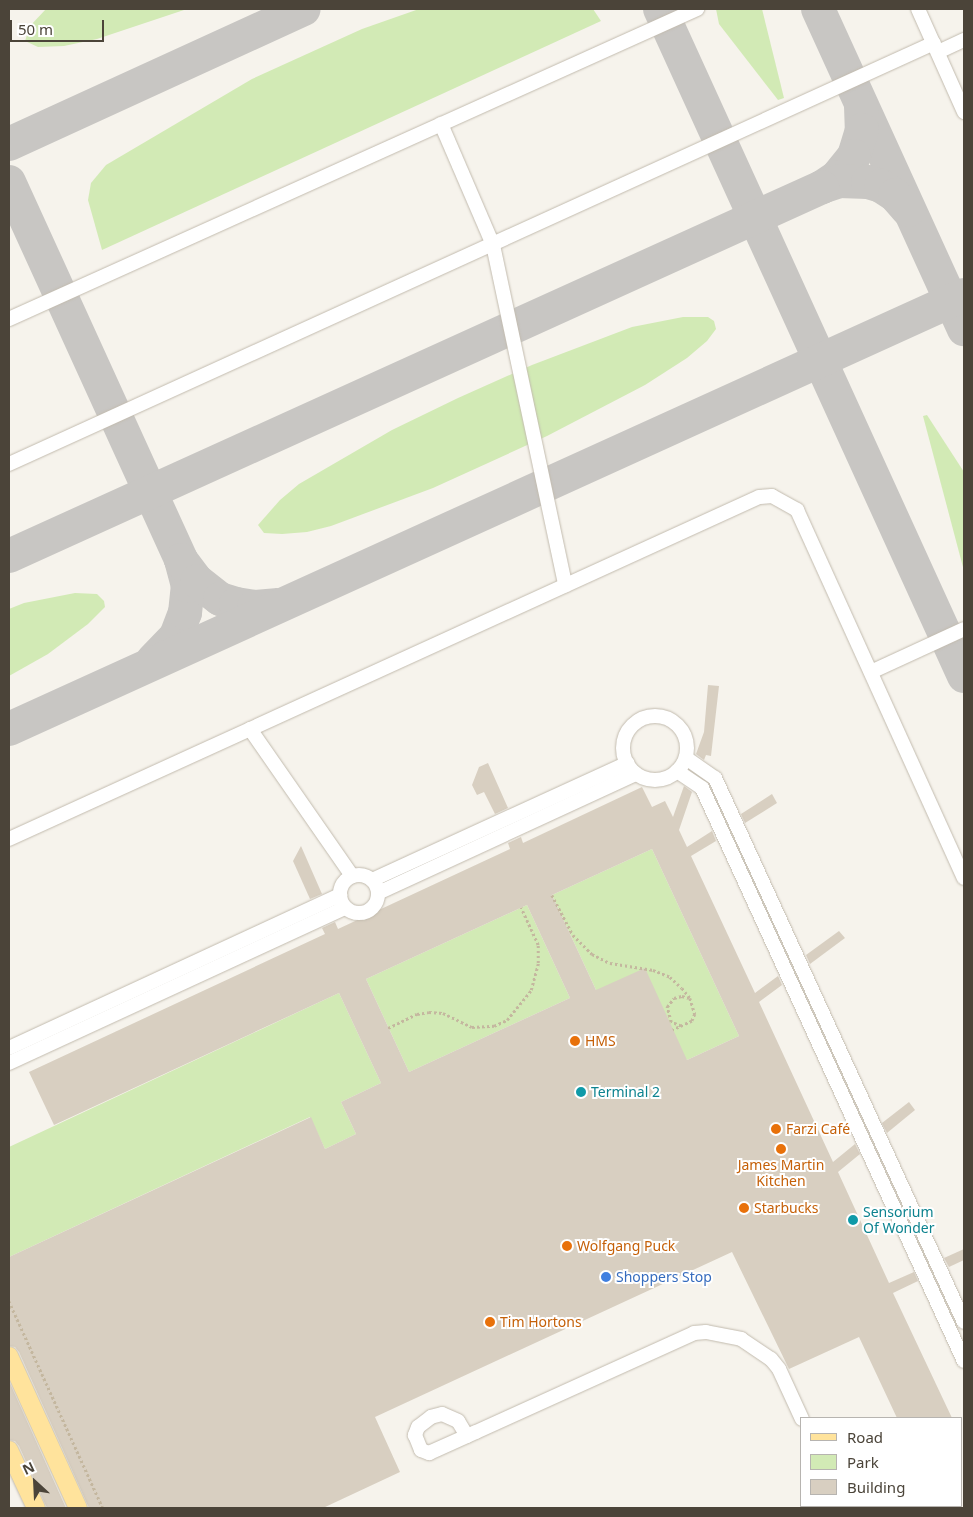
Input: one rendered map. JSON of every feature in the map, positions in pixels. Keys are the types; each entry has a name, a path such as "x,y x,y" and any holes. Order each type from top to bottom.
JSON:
{"main road":[{"path":"9,1356 78,1508"},
{"path":"9,1450 36,1508"}],"lane":[{"path":"9,319 697,9"},
{"path":"918,9 964,112"},
{"path":"9,464 493,245 936,48 964,40"},
{"path":"441,124 493,245 566,585"},
{"path":"9,839 759,497 772,496 796,510 964,878"},
{"path":"871,672 964,629"},
{"path":"649,717 663,718 681,730 686,743 686,758 671,776 656,780 631,768 623,752 625,736 635,724 649,717"},
{"path":"250,729 352,876"},
{"path":"686,758 715,778 964,1322"},
{"path":"375,886 631,768"},
{"path":"677,771 702,788 964,1361"},
{"path":"362,875 375,886 376,904 366,912 353,913 342,902 341,886 352,876 362,875"},
{"path":"9,1048 342,902"},
{"path":"9,1063 342,902"},
{"path":"467,1436 694,1333 706,1332 741,1339 771,1359 779,1369 801,1417"}],"path":[{"path":"552,894 573,936 592,954 610,963 662,973 682,988 690,998 696,1014 692,1021 673,1030"},
{"path":"388,1028 416,1014 429,1012 442,1013 472,1027 494,1026 507,1020 531,990 538,963 538,944 521,908"},
{"path":"682,1026 671,1022 667,1016 667,1008 674,998 682,996 690,998"},
{"path":"9,1301 103,1508"}],"green space":[{"path":"46,9 187,9 97,39 64,46 38,47 25,41 30,26"},
{"path":"419,9 593,9 601,21 102,250 88,200 91,183 106,165 252,79 362,29"},
{"path":"716,9 762,9 784,98 778,100 719,24"},
{"path":"683,317 708,317 714,321 716,329 707,341 687,358 645,385 547,436 433,488 331,526 307,532 282,534 264,533 258,525 280,500 299,484 392,430 532,365 632,327"},
{"path":"927,415 964,472 964,571 923,416"},
{"path":"75,593 97,594 104,601 105,607 88,624 48,654 9,676 9,609 24,603"},
{"path":"652,849 739,1036 687,1060 596,990 552,895"},
{"path":"527,905 570,998 409,1072 366,979"},
{"path":"339,993 381,1083 341,1102 356,1134 325,1149 310,1117 9,1257 9,1147"}],"building":[{"path":"708,685 719,686 711,756 706,755 704,760 696,754 704,732"},
{"path":"488,763 508,808 495,814 484,792 477,795 472,785 479,767"},
{"name":"Terminal 2","path":"684,786 692,792 679,830 687,847 712,831 716,841 691,856 755,993 778,976 782,985 759,1002 833,1162 855,1144 860,1154 838,1172 889,1283 914,1272 918,1281 893,1293 952,1417 897,1417 859,1337 789,1369 732,1252 375,1417 400,1472 323,1508 89,1508 19,1352 15,1347 9,1346 9,1257 311,1117 325,1149 356,1134 341,1102 381,1083 339,993 54,1125 29,1072 325,934 322,928 335,922 338,929 510,849 508,843 521,837 523,843 642,787 652,807 665,801 673,817","holes":["652,849 739,1036 687,1060 645,968 596,990 552,895","527,905 570,998 409,1072 366,979"]},
{"path":"772,794 777,803 745,823 741,814"},
{"path":"301,846 322,894 310,899 293,861"},
{"path":"839,931 845,938 810,964 806,955"},
{"path":"909,1102 915,1110 887,1133 882,1123"},
{"path":"964,1249 964,1260 949,1267 944,1258"},
{"path":"9,1381 66,1508 47,1508 19,1446 15,1441 9,1440"}],"taxiway":[{"path":"9,144 304,9"},
{"path":"660,9 964,676"},
{"path":"818,9 964,329"},
{"path":"861,106 862,130 854,156 837,177 822,187 839,181 868,182 881,186 895,195 908,210"},
{"path":"9,182 181,560"},
{"path":"9,556 822,187"},
{"path":"9,729 964,295"},
{"path":"153,660 176,636 185,613 188,586 181,560 197,581 220,599 254,607 276,605"}],"place":[{"name":"HMS","path":"575,1041"},
{"name":"Terminal 2","path":"581,1092"},
{"name":"Farzi Café","path":"776,1129"},
{"name":"James Martin Kitchen","path":"781,1149"},
{"name":"Starbucks","path":"744,1208"},
{"name":"Sensorium Of Wonder","path":"853,1220"},
{"name":"Wolfgang Puck","path":"567,1246"},
{"name":"Shoppers Stop","path":"606,1277"},
{"name":"Tim Hortons","path":"490,1322"}]}
